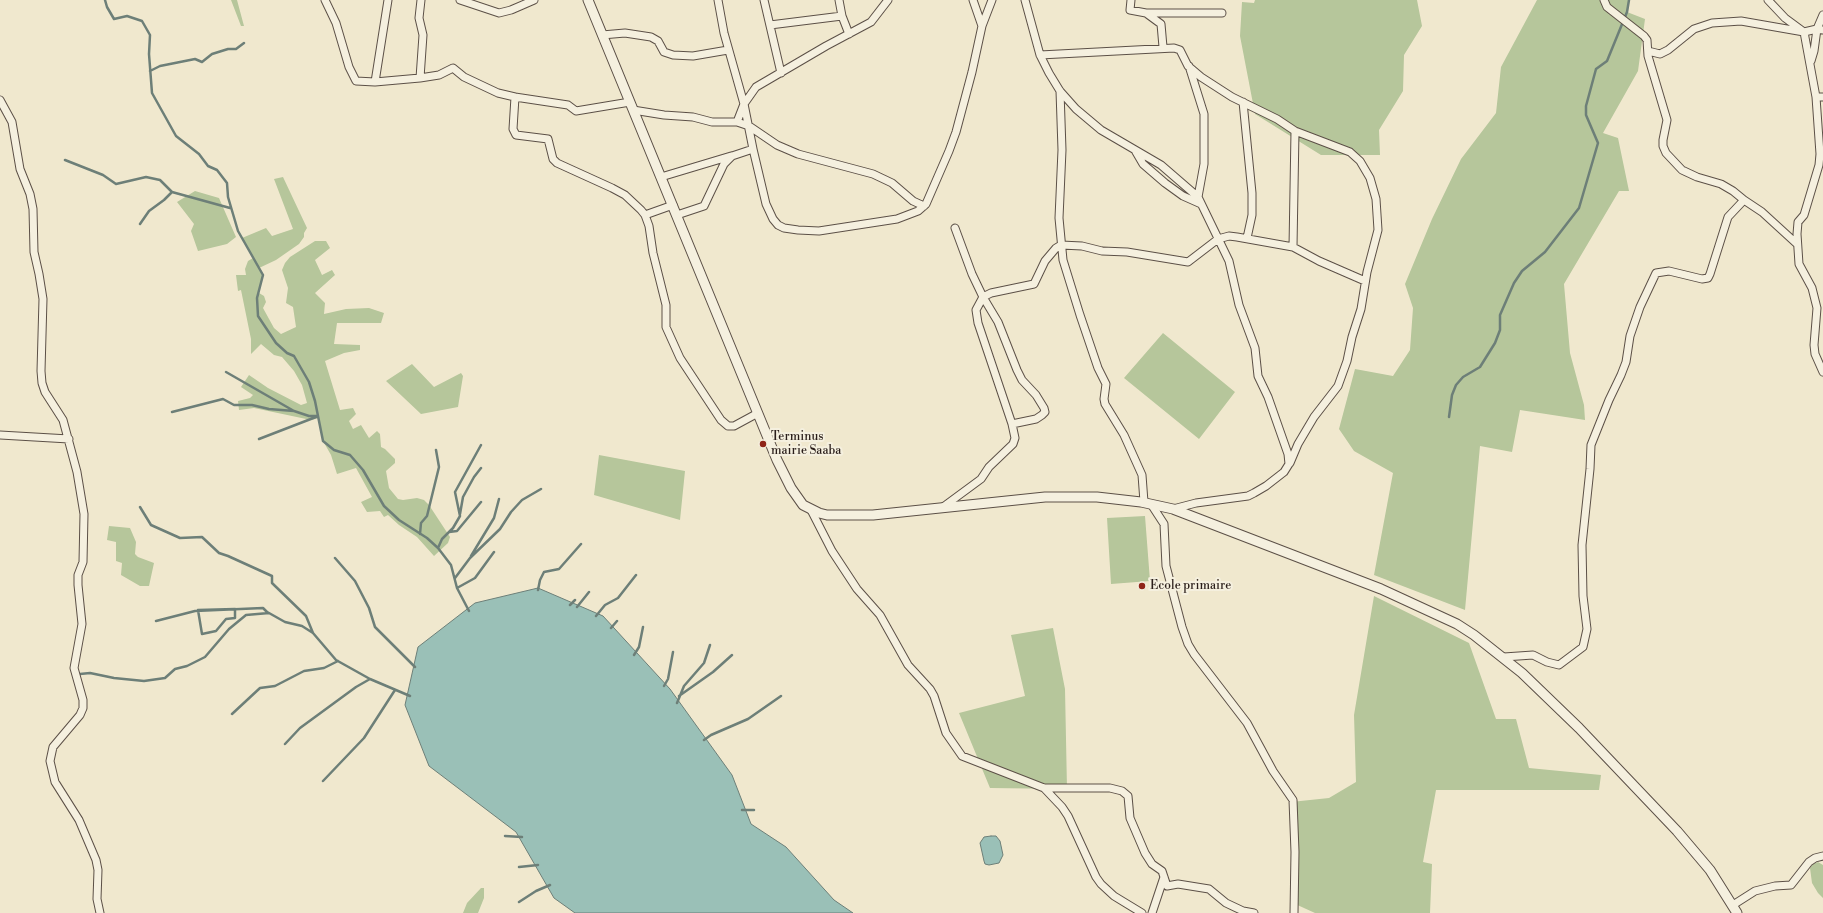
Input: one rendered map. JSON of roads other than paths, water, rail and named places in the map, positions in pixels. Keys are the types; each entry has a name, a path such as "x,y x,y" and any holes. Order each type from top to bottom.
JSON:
{"street":[{"path":"325,0 336,22 354,78 360,82 420,78 439,74 453,68 464,77 498,93 568,105 576,111 632,106 664,115 694,117 712,122 737,122 749,126 777,145 798,154 873,174 892,183 913,200 924,206"},
{"path":"375,82 388,0"},
{"path":"420,78 423,35 419,18 421,0"},
{"path":"460,0 500,13 507,12 534,0"},
{"path":"588,0 784,476 798,499 811,510 832,551 857,590 880,615 908,665 930,689 934,696 946,733 958,751 967,759 1044,788 1110,788 1125,793 1129,800 1130,818 1145,853 1152,864 1162,871 1167,886"},
{"path":"718,0 728,50 744,104 766,204 773,219 778,225 784,228 798,230 819,230 897,219 918,211 924,206 956,132 972,72 982,26 992,0"},
{"path":"764,0 781,73"},
{"path":"839,0 842,16 849,34"},
{"path":"737,122 744,104 756,87 816,51 871,22 888,0"},
{"path":"973,0 982,26"},
{"path":"1025,0 1040,56 1060,91 1076,109 1101,130 1150,158 1171,173 1200,201 1229,262 1239,305 1255,348 1258,376 1279,425 1288,454 1289,464"},
{"path":"1130,0 1130,10 1146,13 1222,13"},
{"path":"1604,0 1607,7 1644,36 1646,40 1648,56 1667,120 1662,146 1666,153 1682,170 1697,177 1721,184 1733,191 1762,212 1797,244"},
{"path":"1768,0 1786,18 1804,32 1820,97 1819,165 1804,215 1798,222 1797,244 1799,264 1812,288 1817,308 1814,345 1815,354 1823,372"},
{"path":"1146,13 1161,24 1163,47"},
{"path":"1811,61 1823,15"},
{"path":"770,25 842,16"},
{"path":"1648,51 1660,54 1668,50 1694,29 1712,23 1741,21 1804,32 1820,30"},
{"path":"602,35 625,33 652,37 658,41 664,52 673,54 692,56 728,50"},
{"path":"1040,56 1163,47 1180,50 1188,66 1204,114 1204,164 1200,201"},
{"path":"1173,509 1196,503 1248,496 1275,480 1284,472 1314,417 1338,386 1362,310 1365,281 1378,230 1376,199 1370,178 1360,161 1350,152 1295,131 1211,84 1188,66"},
{"path":"1060,91 1062,150 1059,218 1063,260 1098,368 1106,384 1104,398 1105,404 1119,425 1142,475 1148,503 1164,524 1166,566 1187,641 1194,654 1247,723 1273,772 1293,800 1295,833 1294,913"},
{"path":"515,97 513,129 516,136 548,140 553,158 557,163 624,195 645,215 666,305 666,327 680,358 721,420 728,426 734,426 758,414"},
{"path":"0,100 12,122 20,169 30,194 33,209 34,252 40,274 42,299 42,383 45,392 63,420 69,439 84,514 83,562 78,575 82,624 74,668 74,675 80,688 83,704 80,715 54,747 50,761 55,782 79,820 96,860 98,870 98,900 100,913"},
{"path":"1243,102 1252,193 1252,215 1247,238"},
{"path":"1293,247 1295,131"},
{"path":"661,177 753,149"},
{"path":"1136,151 1143,164 1165,183 1183,196 1200,201"},
{"path":"677,215 704,206 722,166 732,156"},
{"path":"1504,657 1533,654 1547,662 1560,665 1583,647 1587,629 1583,596 1582,545 1591,445 1609,400 1622,374 1626,362 1630,336 1640,307 1656,273 1669,271 1702,279 1708,278 1728,217 1744,200"},
{"path":"645,215 672,205"},
{"path":"955,228 972,274 983,297 998,322 1022,380 1036,395 1044,408 1045,412 1036,419 1012,424"},
{"path":"943,507 981,479 989,467 1013,444 1015,438 1012,424 976,314 979,302 983,297 999,291 1033,285 1044,261 1056,248 1061,245 1082,246 1102,251 1128,252 1188,262 1218,239 1229,236 1247,238 1293,247 1319,261 1365,281"},
{"path":"0,435 69,439"},
{"path":"811,510 827,515 861,515 1004,500 1073,496 1148,503 1173,509 1289,552 1413,602 1457,624 1504,657 1544,693 1664,816 1710,870 1737,913"},
{"path":"1044,788 1065,812 1101,884 1114,896 1142,913 1153,910 1164,876"},
{"path":"1733,905 1755,891 1775,886 1791,885 1809,862 1815,858 1823,856"},
{"path":"1160,891 1167,886 1178,884 1210,889 1226,903 1244,911 1254,913"}],"water":[{"path":"538,588 603,616 670,689 732,775 751,824 786,847 834,900 853,913 575,913 554,898 516,832 429,766 405,705 418,647 475,603"},
{"path":"996,836 1000,841 1003,855 999,863 989,865 985,864 980,843 984,837"}],"waterway":[{"path":"105,0 114,19 127,16 142,21 150,35 149,54 152,93 176,136 199,154 208,166 217,170 227,183 228,197 238,231 263,275 257,298 258,316 276,343 287,353 294,356 309,382 315,401 323,441 334,450 350,455 363,470 384,506 399,520 427,538 438,548 451,565 457,588 469,611"},
{"path":"1449,417 1452,395 1456,385 1463,377 1480,367 1495,343 1500,330 1500,315 1514,283 1522,271 1545,252 1579,208 1598,143 1586,115 1586,106 1596,69 1607,61 1627,12 1629,0"},
{"path":"150,71 160,66 195,59 202,62 212,54 228,49 236,49 244,43"},
{"path":"65,160 103,175 116,184 146,177 160,180 172,192 230,208"},
{"path":"140,224 149,211 172,192"},
{"path":"226,372 294,411 309,416 318,416"},
{"path":"172,412 223,399 234,405 252,405 269,409 294,411"},
{"path":"259,439 316,417"},
{"path":"438,548 442,539 453,528 460,516 455,492 481,445"},
{"path":"420,534 421,523 427,516 439,467 436,450"},
{"path":"460,514 463,497 474,477 481,468"},
{"path":"455,578 470,558 500,529 511,512 522,500 541,489"},
{"path":"471,556 494,518 499,499"},
{"path":"449,532 457,531 481,502"},
{"path":"140,507 151,525 180,538 202,537 219,553 272,576 272,583 306,616 313,633 336,660 370,679 410,696"},
{"path":"538,590 540,580 544,572 559,569 581,544"},
{"path":"457,588 475,578 494,552"},
{"path":"335,558 355,581 369,608 375,627 415,667"},
{"path":"596,616 605,605 618,598 636,575"},
{"path":"577,607 589,592"},
{"path":"570,605 575,600"},
{"path":"156,621 195,611 263,608 268,613"},
{"path":"235,609 235,618 226,619 216,631 202,634 198,610 235,609"},
{"path":"80,674 90,673 114,678 144,681 165,678 175,669 187,666 205,657 229,629 246,615 269,613 285,622 302,626 313,633"},
{"path":"611,628 617,621"},
{"path":"634,655 639,647 643,627"},
{"path":"677,703 684,686 704,663 710,645"},
{"path":"664,686 668,679 673,652"},
{"path":"679,696 713,672 732,655"},
{"path":"232,714 260,688 275,686 304,671 324,668 338,661"},
{"path":"285,744 300,728 356,687 370,679"},
{"path":"323,781 364,738 395,690"},
{"path":"704,740 711,735 748,719 781,696"},
{"path":"742,810 754,810"},
{"path":"505,836 522,837"},
{"path":"519,867 538,865"},
{"path":"519,902 536,891 550,885"}],"place":[{"name":"Terminus mairie Saaba","path":"763,444"},
{"name":"Ecole primaire","path":"1142,586"}]}
